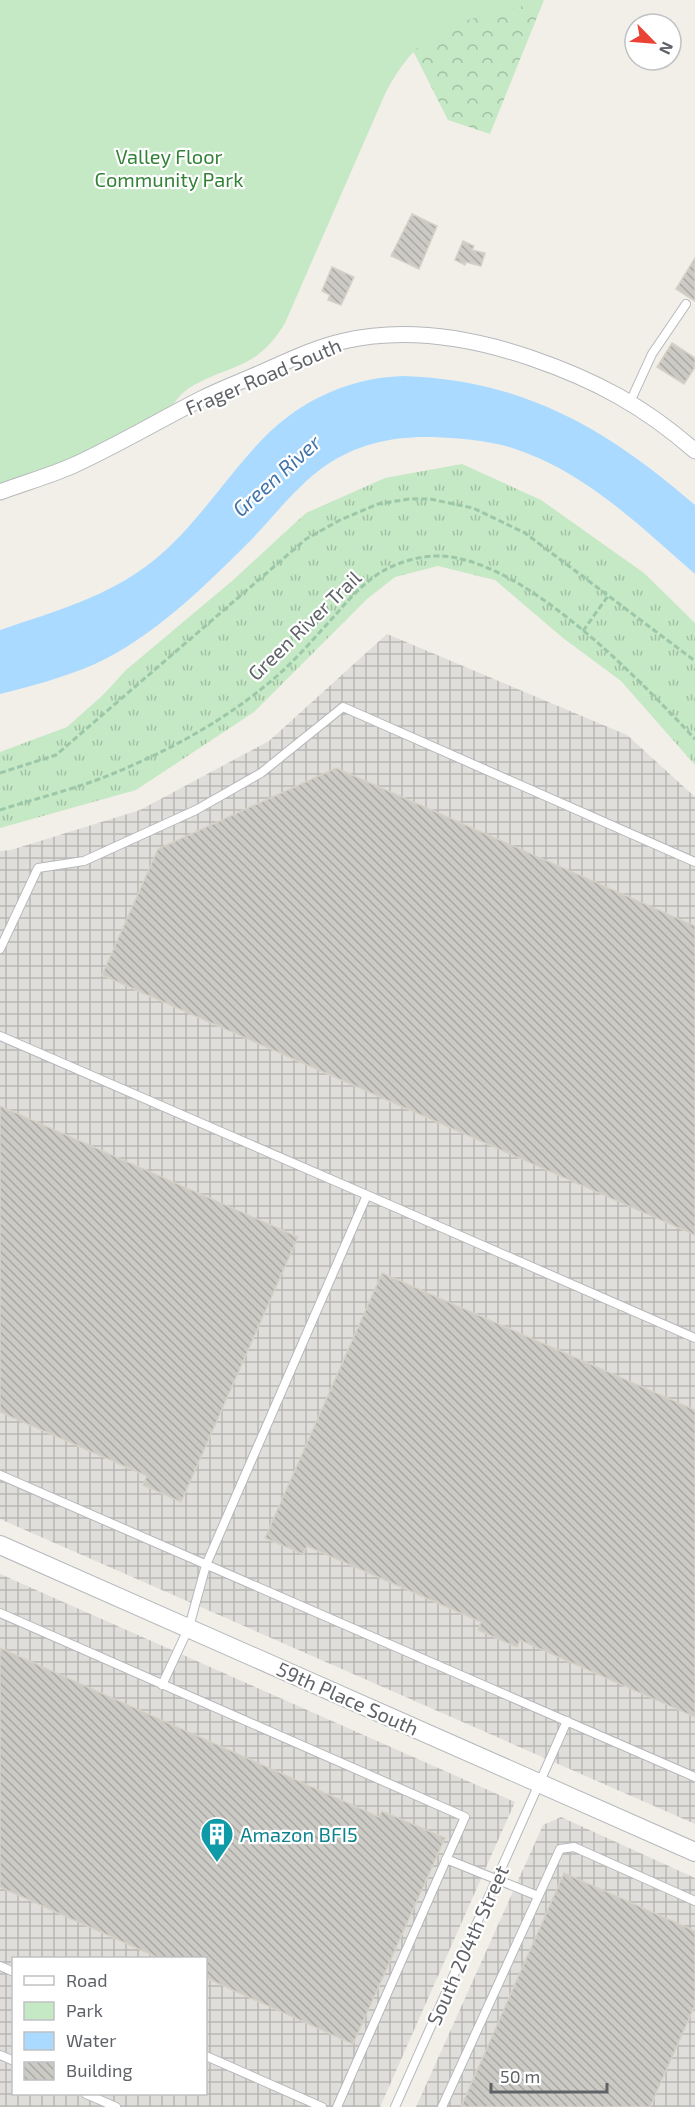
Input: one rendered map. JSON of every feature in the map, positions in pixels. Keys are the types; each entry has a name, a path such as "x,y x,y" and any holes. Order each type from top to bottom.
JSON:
{"street":[{"name":"Frager Road South","path":"0,492 72,466 204,398 302,355 343,341 365,337 413,335 465,340 548,364 630,402 658,420 695,451"},
{"name":"59th Place South","path":"0,1545 695,1852"}],"lane":[{"path":"630,402 652,354 686,304"},
{"path":"0,949 38,868 84,861 196,810 261,773 343,707 695,862"},
{"path":"0,1036 695,1338"},
{"path":"162,1685 189,1627 206,1564 367,1195"},
{"path":"0,1475 695,1777"},
{"path":"0,1613 465,1818 337,2107"},
{"name":"South 204th Street","path":"395,2107 567,1721"},
{"path":"442,2107 560,1849 574,1847 695,1901"},
{"path":"446,1859 538,1896"},
{"path":"207,2056 322,2107"},
{"path":"88,2095 116,2107"}],"path":[{"path":"0,773 56,755 306,538 339,520 378,504 409,499 430,499 473,508 525,533 695,662"},
{"name":"Green River Trail","path":"0,810 111,775 169,749 219,719 266,686 360,588 378,574 401,563 425,557 449,556 467,560 519,584 583,631 659,701 695,739"},
{"path":"583,631 609,596"}],"shaded area":[{"path":"387,634 627,735 695,797 695,1824 0,1519 0,851 11,850 140,810 269,741"},
{"path":"0,1574 515,1802 380,2107 0,2107"},
{"path":"561,1817 695,1878 695,2107 416,2107 543,1825"}],"green space":[{"name":"Valley Floor Community Park","path":"0,0 539,0 443,29 422,44 405,62 385,94 285,323 264,350 242,364 189,388 166,411 154,419 0,489"},
{"path":"343,0 544,0 490,134 448,120 399,23"},
{"path":"462,464 541,500 644,573 695,623 695,765 621,681 563,638 495,580 438,566 395,577 367,599 254,712 136,790 0,828 0,752 67,727 103,695 126,670 232,581 306,513 385,478"}],"water":[{"name":"Green River","path":"403,376 487,387 525,398 561,413 629,453 695,505 695,574 608,500 561,469 536,457 509,447 471,440 418,437 389,440 350,452 314,474 213,577 157,626 137,640 84,669 0,694 0,630 80,602 136,574 168,548 256,446 287,417 304,405 341,388 361,382"}],"building":[{"path":"412,214 437,226 419,269 391,256"},
{"path":"463,241 474,246 472,250 485,253 481,266 466,262 465,265 455,260"},
{"path":"695,258 695,301 676,289"},
{"path":"332,267 354,277 341,305 328,300 330,295 322,291"},
{"path":"672,343 695,358 695,367 684,384 657,367"},
{"path":"336,768 695,926 695,1235 102,975 158,849"},
{"path":"0,1106 298,1237 181,1502 143,1485 147,1476 0,1412"},
{"path":"382,1273 695,1410 695,1717 520,1640 517,1647 478,1630 481,1622 307,1546 303,1554 265,1538"},
{"name":"Amazon BFI5","path":"0,1648 379,1817 382,1811 445,1838 353,2044 207,1978 207,1957 157,1957 0,1887"},
{"path":"564,1873 695,1931 695,2005 650,2107 461,2107"}],"place":[{"name":"Amazon BFI5","path":"217,1863"}]}
